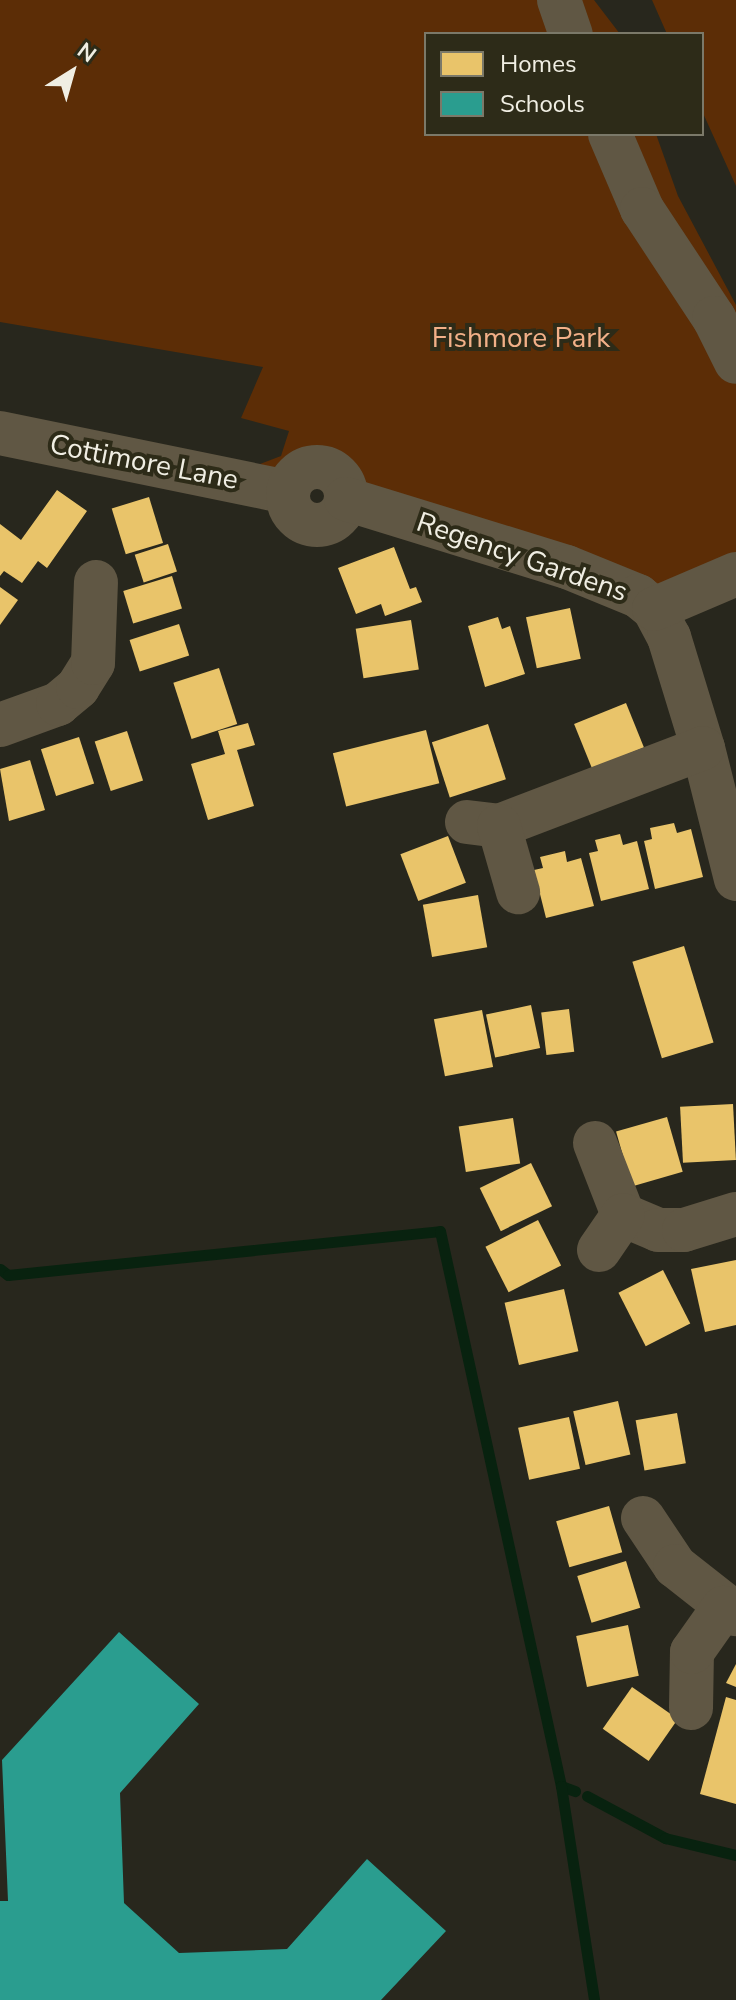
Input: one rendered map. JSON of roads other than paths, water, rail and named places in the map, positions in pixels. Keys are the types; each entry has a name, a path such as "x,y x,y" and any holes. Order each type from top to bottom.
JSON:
{"street":[{"path":"559,0 570,32"},
{"path":"611,136 642,209 714,318 736,362"},
{"name":"Cottimore Lane","path":"0,433 288,492"},
{"name":"Regency Gardens","path":"288,492 299,473 320,467 339,477 346,499 567,567 638,596 654,609 669,637 703,748 736,879"},
{"path":"654,609 736,574"},
{"path":"0,725 58,704 78,687 93,663 96,582"},
{"path":"518,892 483,824 703,748"},
{"path":"595,1143 623,1215"},
{"path":"623,1215 671,1230 736,1214"},
{"path":"599,1250 623,1215"},
{"path":"643,1518 675,1566 730,1611 692,1652 691,1708"}],"waterway":[{"path":"0,1269 8,1275 440,1231 561,1786 575,1791"},
{"path":"561,1786 594,2000"},
{"path":"587,1796 665,1838 736,1855"}],"park label":[{"name":"Fishmore Park","path":"521,338"}]}
